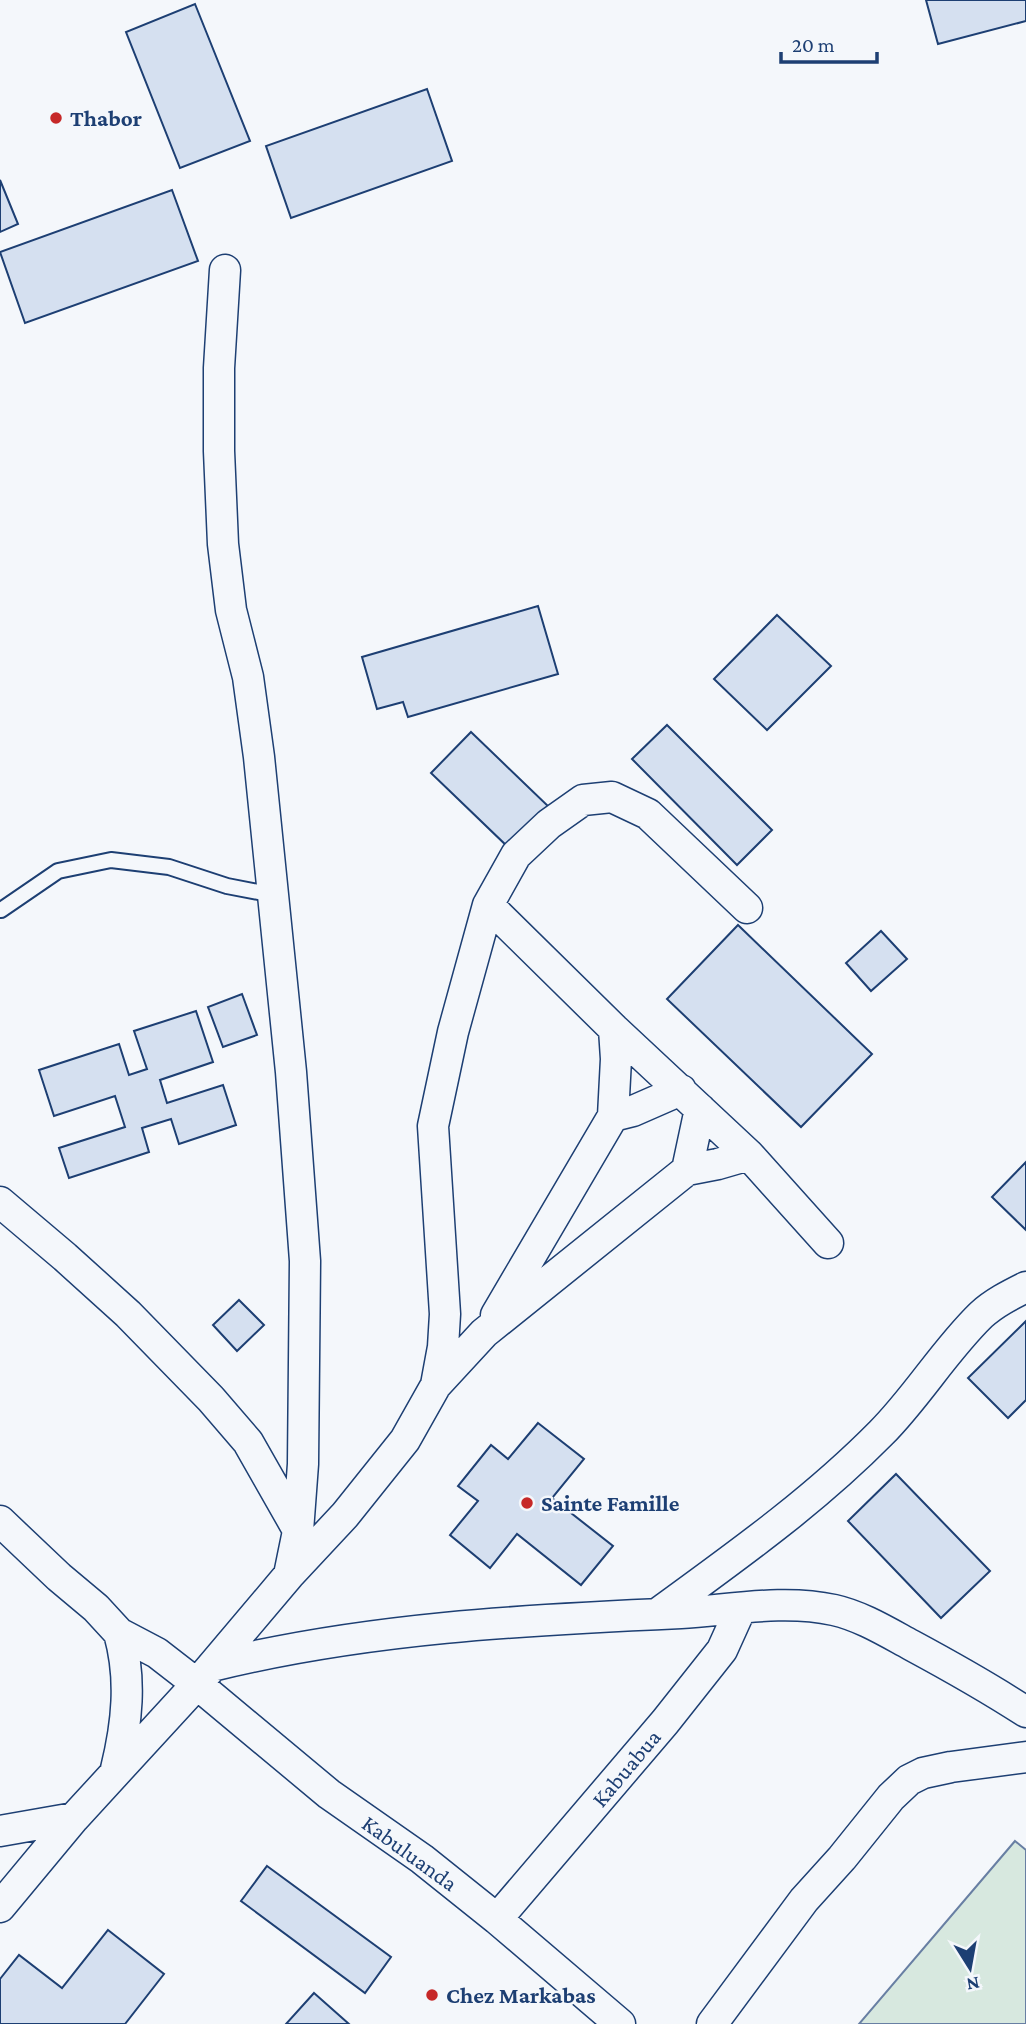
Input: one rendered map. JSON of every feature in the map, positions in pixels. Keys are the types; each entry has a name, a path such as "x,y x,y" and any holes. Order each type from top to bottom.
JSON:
{"street":[{"path":"225,270 219,382 223,544 231,610 248,677 274,895 291,1072 304,1261 303,1464 298,1531 289,1575"},
{"path":"436,1385 443,1347 444,1314 433,1126 453,1032 488,905 516,855 548,824 583,800 612,797 648,814 747,908"},
{"path":"488,905 614,1029 749,1155 828,1243"},
{"path":"484,1333 613,1116 614,1029"},
{"path":"613,1116 690,1100"},
{"path":"687,1170 690,1100"},
{"path":"0,1907 116,1770 205,1675 289,1575 345,1515 405,1440 436,1385 484,1333 687,1170 749,1155"},
{"path":"0,1202 65,1256 128,1314 211,1399 247,1442 298,1531"},
{"path":"657,1614 756,1542 835,1477 883,1431 982,1314 1026,1287"},
{"path":"0,1521 96,1608 119,1633 126,1658 127,1685 123,1740 116,1770"},
{"path":"205,1675 272,1651 449,1627 806,1606 836,1611 900,1639 1026,1712"},
{"name":"Kabuabua","path":"497,1919 665,1722 722,1650 741,1608"},
{"path":"690,1612 722,1650"},
{"name":"Kabuluanda","path":"119,1633 205,1675 329,1794 422,1859 620,2024"},
{"path":"712,2024 804,1900 891,1797 909,1780 923,1773 951,1767 1026,1757"},
{"path":"0,1830 74,1818"}],"lane":[{"path":"1,910 58,871 111,860 170,867 227,886 274,895"}],"shaded area":[{"path":"1015,1841 1026,1850 1026,2024 859,2024"}],"building":[{"path":"926,0 1026,0 1026,21 938,44"},
{"path":"195,4 250,141 180,168 126,32"},
{"path":"427,89 452,161 291,218 266,146"},
{"path":"0,180 18,224 0,232"},
{"path":"172,190 198,261 25,323 0,252"},
{"path":"538,606 558,674 408,717 403,702 377,709 362,657"},
{"path":"777,615 831,666 767,730 714,679"},
{"path":"667,725 772,830 737,865 632,759"},
{"path":"471,732 550,808 510,849 431,773"},
{"path":"738,925 872,1054 801,1127 667,999"},
{"path":"881,931 907,959 871,991 846,963"},
{"path":"242,994 257,1035 223,1047 208,1007"},
{"path":"196,1011 213,1062 160,1080 167,1103 223,1085 236,1125 179,1144 171,1119 142,1128 149,1152 69,1178 59,1148 125,1127 115,1096 54,1116 39,1070 119,1044 129,1075 147,1069 134,1031"},
{"path":"1026,1162 1026,1230 992,1197"},
{"path":"239,1300 264,1325 237,1351 213,1325"},
{"path":"1026,1321 1026,1400 1008,1418 968,1378"},
{"path":"538,1423 584,1459 552,1498 613,1546 581,1585 517,1534 490,1568 450,1535 478,1501 458,1486 491,1445 508,1459"},
{"path":"896,1474 990,1571 941,1618 848,1521"},
{"path":"267,1866 391,1957 365,1993 241,1901"},
{"path":"108,1930 164,1974 125,2024 0,2024 0,1979 19,1955 62,1988"},
{"path":"314,1993 349,2024 286,2024"}],"place":[{"name":"Thabor","path":"56,118"},
{"name":"Sainte Famille","path":"527,1503"},
{"name":"Chez Markabas","path":"432,1995"}]}
